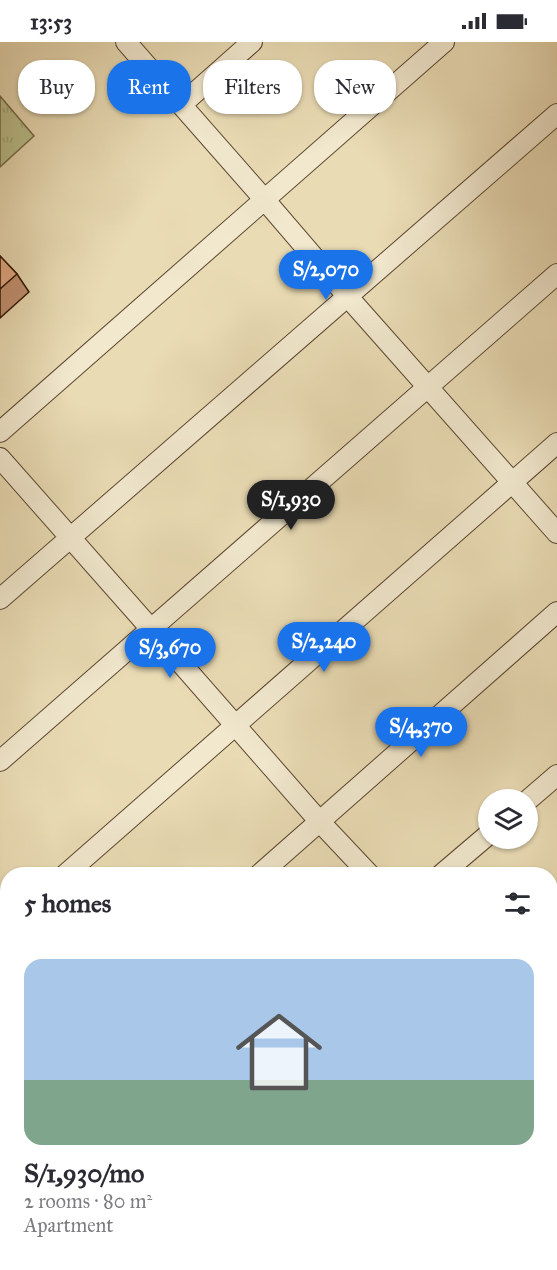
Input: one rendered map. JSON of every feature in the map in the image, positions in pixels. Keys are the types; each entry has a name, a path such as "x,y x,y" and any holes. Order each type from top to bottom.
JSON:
{"street":[{"path":"126,42 142,60"},
{"path":"191,96 252,42"},
{"path":"0,432 438,44"},
{"path":"189,114 557,532"},
{"path":"0,599 557,114"},
{"path":"0,761 557,274"},
{"path":"74,867 557,443"},
{"path":"0,458 320,822 362,867"},
{"path":"268,867 557,612"},
{"path":"538,791 557,775"},
{"path":"450,867 478,843"}],"green space":[{"path":"0,96 34,136 0,167"}],"building":[{"path":"0,256 17,274 0,289"}]}
